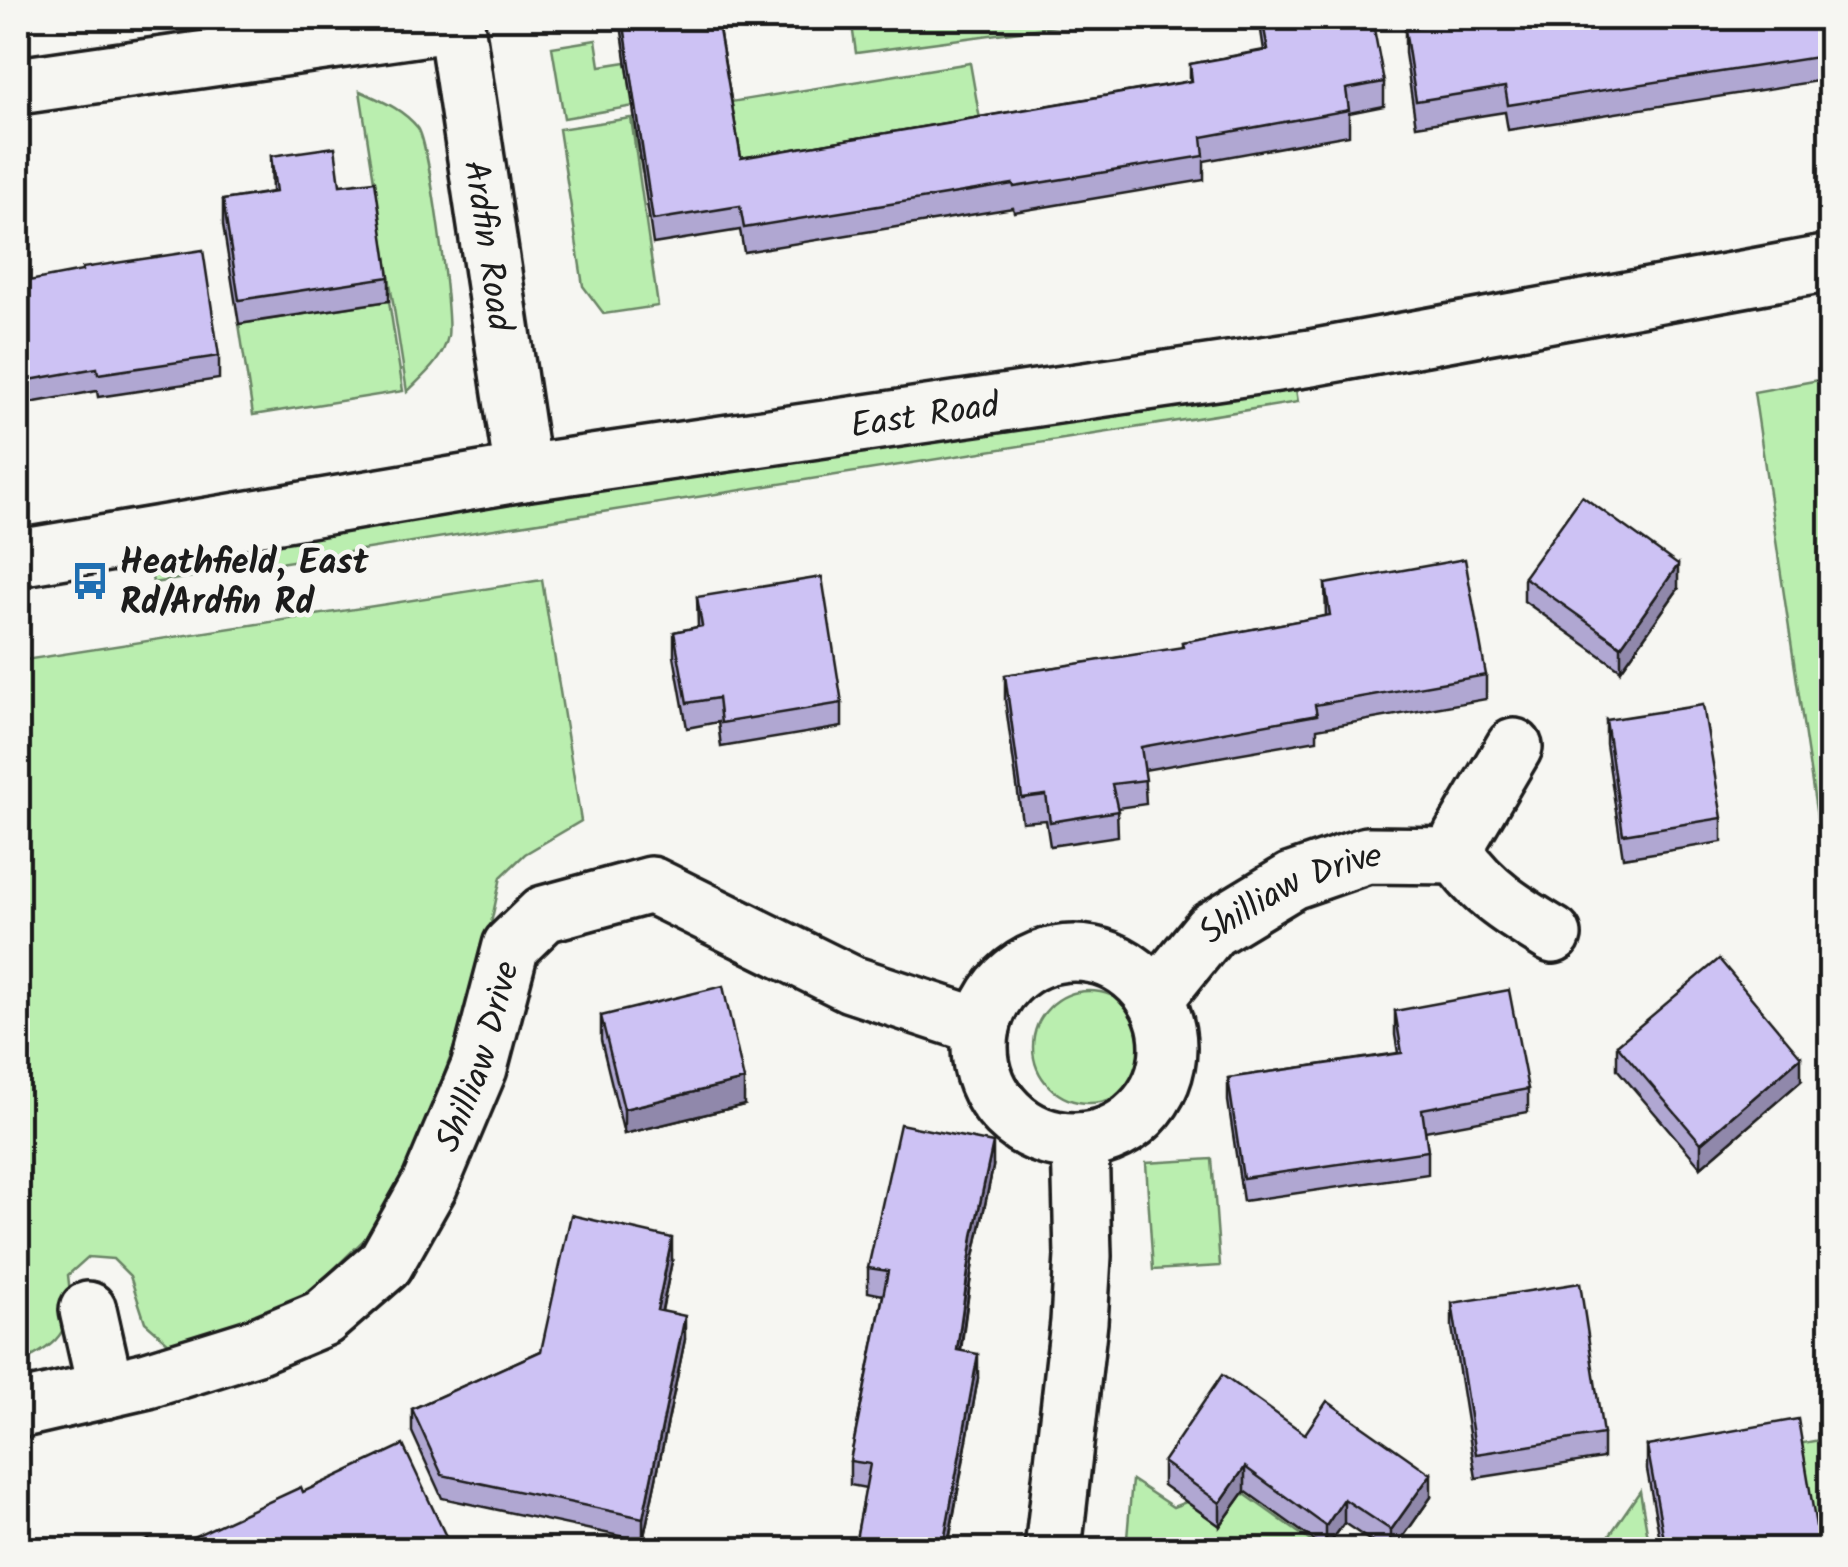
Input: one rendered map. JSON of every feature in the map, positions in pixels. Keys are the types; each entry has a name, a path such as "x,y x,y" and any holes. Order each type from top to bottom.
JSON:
{"street":[{"path":"18,86 456,20"},
{"name":"Ardfin Road","path":"456,20 524,473"},
{"name":"East Road","path":"18,558 524,473 1311,358 1830,263"},
{"path":"1514,747 1461,838 1458,856 1470,875 1520,916 1554,935"},
{"name":"Shilliaw Drive","path":"1155,998 1210,930 1292,881 1367,855 1458,856"},
{"name":"Shilliaw Drive","path":"18,1410 148,1380 254,1347 322,1318 386,1264 430,1184 479,1068 511,946 544,914 651,885 851,984 982,1027"},
{"path":"1086,953 1113,962 1136,977 1155,998 1166,1028 1168,1061 1157,1091 1138,1117 1112,1134 1080,1142 1051,1139 1024,1127 1002,1108 988,1084 980,1056 982,1027 991,1000 1008,979 1032,962 1058,954 1086,953"},
{"path":"1053,1550 1079,1322 1083,1256 1080,1142"},
{"path":"88,1310 106,1390"}],"green space":[{"path":"851,18 1116,18 856,53"},
{"path":"596,40 600,66 626,62 634,106 564,118 552,47"},
{"path":"970,63 984,142 728,159 642,172 633,118"},
{"path":"360,91 399,111 418,128 433,195 447,296 448,336 437,360 407,392"},
{"path":"631,118 658,306 604,314 583,286 559,129"},
{"path":"389,301 403,391 253,415 239,324"},
{"path":"1293,370 1298,402 153,583 148,551"},
{"path":"1830,378 1830,905 1754,392"},
{"path":"542,580 581,821 525,854 501,877 481,970 406,1183 371,1233 308,1294 249,1338 210,1350 170,1344 145,1322 130,1276 113,1259 88,1257 68,1275 69,1307 62,1331 46,1349 18,1363 18,661"},
{"path":"1089,991 1110,996 1128,1008 1140,1026 1145,1047 1140,1068 1128,1086 1110,1098 1089,1103 1068,1098 1050,1086 1038,1068 1033,1047 1038,1026 1050,1008 1068,996"},
{"path":"1212,1159 1220,1266 1153,1270 1146,1163"},
{"path":"1830,1438 1830,1549 1817,1549 1798,1444"},
{"path":"1132,1480 1173,1507 1186,1502 1220,1526 1243,1493 1316,1545 1315,1550 1126,1550"},
{"path":"1640,1491 1650,1549 1600,1549"}],"building":[{"path":"623,18 717,18 741,158 1192,81 1190,64 1268,50 1262,18 1372,18 1384,82 1346,89 1349,110 1202,137 1204,156 744,228 740,206 653,220"},
{"path":"1477,18 1830,18 1830,55 1508,105 1505,87 1416,101 1405,29"},
{"path":"335,147 340,185 375,181 389,277 239,300 223,200 276,192 271,156"},
{"path":"203,250 219,356 98,374 97,368 18,382 18,283 82,268"},
{"path":"1582,496 1678,565 1621,646 1524,577"},
{"path":"1465,559 1486,675 1315,705 1317,715 1141,747 1146,780 1112,784 1118,811 1050,822 1046,795 1022,798 1005,675 1183,647 1182,642 1330,615 1325,584"},
{"path":"822,577 842,703 721,723 718,698 687,703 674,632 702,626 697,597"},
{"path":"1703,705 1722,818 1623,834 1606,720"},
{"path":"1719,959 1801,1057 1701,1143 1617,1045"},
{"path":"723,986 744,1080 624,1109 601,1016"},
{"path":"1509,990 1528,1089 1422,1109 1428,1151 1243,1178 1228,1078 1402,1053 1395,1011"},
{"path":"900,1124 993,1143 973,1236 957,1350 978,1354 944,1541 962,1545 961,1550 854,1550 870,1464 850,1461 888,1271 868,1268"},
{"path":"571,1215 672,1238 657,1310 685,1316 643,1518 442,1475 412,1409 541,1351"},
{"path":"1580,1283 1603,1434 1476,1454 1452,1303"},
{"path":"1222,1375 1305,1434 1327,1401 1431,1474 1391,1530 1344,1499 1326,1526 1245,1467 1220,1503 1163,1462"},
{"path":"1798,1419 1820,1550 1666,1550 1647,1446"},
{"path":"403,1445 450,1545 440,1550 165,1550 301,1487 303,1492"},
{"path":"149,1539 154,1550 127,1550"}],"place":[{"name":"Heathfield, East Rd/Ardfin Rd","path":"90,581"}]}
